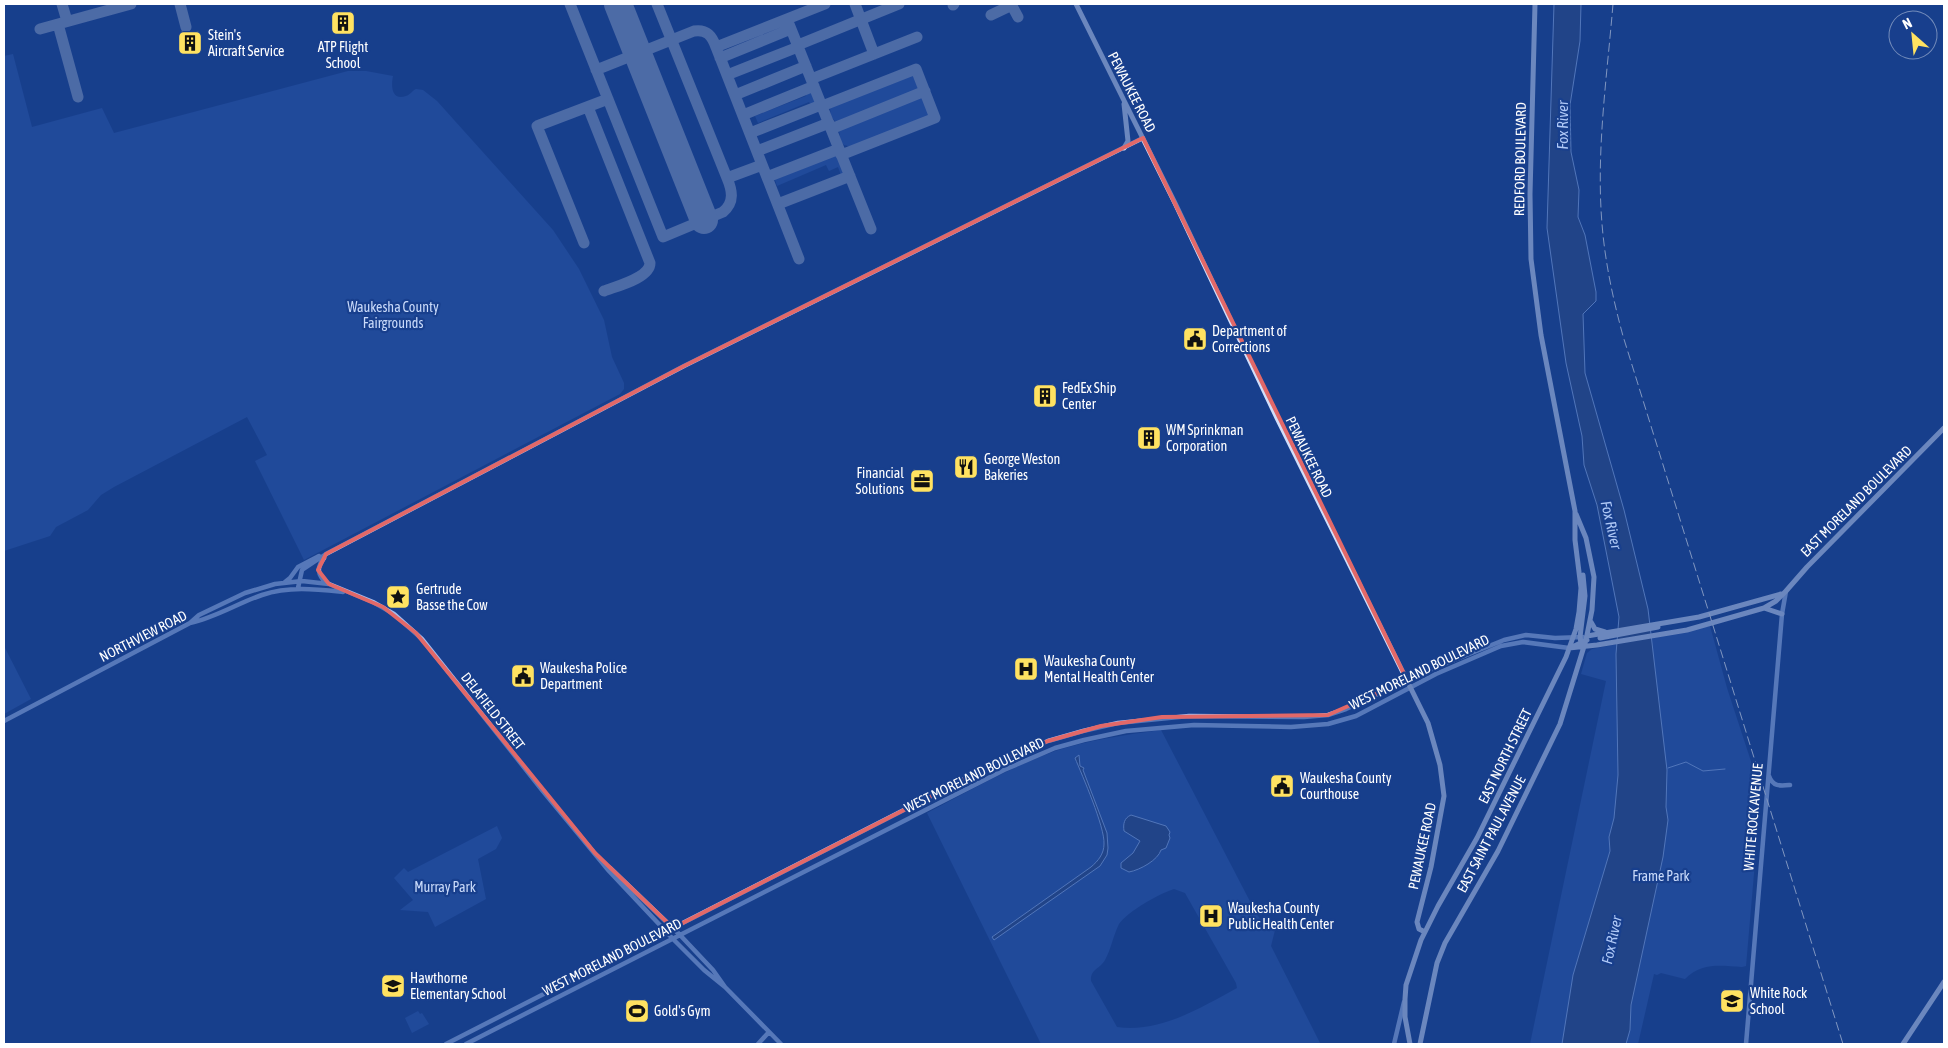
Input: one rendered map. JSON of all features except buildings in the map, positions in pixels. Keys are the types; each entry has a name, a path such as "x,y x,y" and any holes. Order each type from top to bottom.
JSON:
{"main road":[{"name":"PEWAUKEE ROAD","path":"1076,4 1432,733 1444,787 1434,848 1417,922 1419,929 1424,932"},
{"name":"REDFORD BOULEVARD","path":"1535,4 1530,218 1531,259 1537,314"},
{"path":"1124,101 1128,141 1124,148"},
{"name":"EAST NORTH STREET","path":"1410,1044 1404,998 1406,985 1424,932 1477,838 1569,648 1578,619 1581,597 1575,540 1575,511 1537,314"},
{"name":"EAST MORELAND BOULEVARD","path":"1583,639 1652,630 1687,630 1764,608 1776,601 1806,567 1944,428"},
{"name":"EAST NORTH STREET","path":"1575,511 1586,538 1594,577 1590,620 1583,639"},
{"path":"1579,565 1584,578 1584,647"},
{"name":"EAST MORELAND BOULEVARD","path":"1614,642 1670,622 1734,608 1770,598 1786,591"},
{"path":"1734,608 1736,616"},
{"path":"1764,608 1782,614"},
{"path":"1590,620 1594,629 1611,634"},
{"path":"1569,648 1583,639"},
{"name":"WEST MORELAND BOULEVARD","path":"1569,648 1614,642"},
{"name":"EAST SAINT PAUL AVENUE","path":"1420,1044 1438,964 1445,943 1498,851 1557,730 1584,647"},
{"path":"1903,1044 1944,982"}],"street":[{"path":"298,581 302,570 326,554 684,366 1143,138"},
{"path":"282,583 290,578 302,564 326,554"},
{"path":"326,554 319,564 318,570 320,576 327,584"},
{"path":"298,588 297,572 302,564"},
{"name":"DELAFIELD STREET","path":"190,623 199,615 231,599 262,587 298,581 327,584 383,607 403,620 416,632 556,808 604,864 656,911 695,950 725,987"},
{"name":"DELAFIELD STREET","path":"298,588 349,593"},
{"name":"NORTHVIEW ROAD","path":"4,721 190,623 202,620 264,594 298,588"},
{"name":"WHITE ROCK AVENUE","path":"1746,1044 1782,614 1786,591"},
{"name":"WEST MORELAND BOULEVARD","path":"446,1044 976,773 1020,752 1053,740 1118,723 1177,716 1304,717 1335,713 1496,642 1535,635 1583,639"},
{"name":"WEST MORELAND BOULEVARD","path":"466,1044 980,782 1024,760 1055,748 1126,731 1177,725 1310,726 1337,722 1356,716 1436,674 1501,646 1523,642 1569,648"},
{"path":"1380,694 1383,702"},
{"path":"1335,713 1337,722"},
{"path":"1177,716 1177,725"},
{"path":"1053,740 1055,748"},
{"path":"976,773 980,782"},
{"path":"1768,773 1772,782 1776,785 1790,785"},
{"path":"854,836 859,844"},
{"path":"816,855 820,863"},
{"path":"772,877 776,886"},
{"name":"DELAFIELD STREET","path":"625,884 673,939 704,970 725,987 781,1044"},
{"path":"727,901 731,909"},
{"path":"652,916 656,911"},
{"path":"707,911 711,919"},
{"path":"643,943 648,951"},
{"path":"690,956 695,950"},
{"path":"617,957 621,965"},
{"path":"704,970 709,965"},
{"name":"EAST NORTH STREET","path":"1394,1044 1404,998"},
{"path":"470,1032 474,1040"},
{"path":"758,1044 769,1032"}],"highlighted area":[{"path":"1143,138 1407,680 1328,715 1162,717 1101,726 1048,741 992,765 673,928 595,853 416,633 383,607 329,584 318,570 326,554 684,366"}],"green space":[{"name":"Waukesha County Fairgrounds","path":"13,54 32,127 102,108 114,133 348,71 366,71 393,76 392,88 397,96 407,95 416,89 423,90 437,101 553,230 579,269 604,320 612,357 624,383 624,389 620,394 304,560 255,461 267,455 247,417 114,487 101,495 88,510 56,527 50,536 4,551 4,56"},
{"path":"911,73 916,76 920,87 918,91 842,122 836,122 831,117 830,108 835,104"},
{"path":"808,90 813,92 816,101 814,105 812,106 809,102 758,123 755,116 806,96 805,93"},
{"path":"920,95 925,98 930,111 928,117 852,147 841,142 839,131 845,126"},
{"path":"836,152 846,173 845,175 841,175 838,167 829,171 826,165 777,186 774,177"},
{"name":"Frame Park","path":"1710,626 1727,688 1761,792 1746,966 1705,967 1685,979 1661,973 1654,974 1638,1044 1530,1044 1606,681 1581,674 1587,653 1592,649"},
{"path":"4,646 31,699 4,714"},
{"path":"1161,730 1256,913 1260,919 1276,926 1271,946 1319,1044 1041,1044 927,813 1006,772 1055,751 1094,741","holes":["1174,889 1185,893 1236,983 1237,988 1194,1011 1165,1023 1133,1028 1117,1027 1091,981 1092,974 1105,960 1115,933 1123,919 1144,904 1168,891"]},
{"name":"Murray Park","path":"497,826 502,838 496,849 478,859 486,899 435,927 428,912 400,910 413,900 394,878 404,868 408,872"},
{"path":"418,1011 420,1014 422,1013 429,1024 412,1033 405,1018"}],"water":[{"name":"Fox River","path":"1554,4 1581,4 1580,41 1570,105 1571,152 1579,190 1578,217 1585,235 1596,292 1596,301 1583,314 1585,373 1624,510 1648,609 1667,770 1666,807 1668,820 1663,857 1631,1005 1630,1030 1626,1044 1562,1044 1573,975 1610,851 1609,837 1614,818 1618,775 1616,654 1619,617 1597,505 1584,465 1582,436 1566,363 1547,228"},
{"path":"1079,755 1080,766 1084,768 1083,770 1107,833 1107,855 1100,866 994,940 992,937 1091,867 1102,854 1104,844 1101,826 1075,758"},
{"path":"1131,815 1166,826 1170,832 1170,838 1166,848 1161,850 1152,861 1143,867 1129,872 1121,868 1121,863 1133,853 1140,841 1124,831 1124,822"}],"waterway":[{"path":"1668,768 1686,762 1703,771 1725,769"}],"taxiway":[{"path":"62,4 67,21"},
{"path":"40,29 131,4"},
{"path":"180,4 186,27"},
{"path":"570,4 663,237 723,212 731,200 731,191 657,4"},
{"path":"716,47 825,4"},
{"path":"855,4 874,54"},
{"path":"798,45 899,4"},
{"path":"1011,4 1018,17"},
{"path":"991,15 1012,5"},
{"path":"787,19 871,229"},
{"path":"58,24 78,97"},
{"path":"720,58 791,29"},
{"path":"596,70 694,31 706,32 714,43 799,259"},
{"path":"811,79 917,37"},
{"path":"727,75 798,47"},
{"path":"735,95 806,66"},
{"path":"822,106 916,69 935,118 841,155"},
{"path":"743,115 814,86"},
{"path":"831,129 925,91"},
{"path":"584,243 537,126 608,99"},
{"path":"750,133 821,105"},
{"path":"588,107 650,263 649,268 639,277 604,291"},
{"path":"757,151 829,123"},
{"path":"767,177 839,149"},
{"path":"727,178 762,165"},
{"path":"778,204 850,176"}],"runway":[{"path":"618,4 704,220"}],"railway":[{"path":"1613,4 1600,169 1603,238 1613,294 1623,336 1843,1044"}],"place":[{"name":"ATP Flight School","path":"343,23"},
{"name":"Stein's Aircraft Service","path":"190,43"},
{"name":"Department of Corrections","path":"1195,339"},
{"name":"FedEx Ship Center","path":"1045,396"},
{"name":"WM Sprinkman Corporation","path":"1149,438"},
{"name":"George Weston Bakeries","path":"966,467"},
{"name":"Financial Solutions","path":"922,481"},
{"name":"Gertrude Basse the Cow","path":"398,597"},
{"name":"Waukesha County Mental Health Center","path":"1026,669"},
{"name":"Waukesha Police Department","path":"523,676"},
{"name":"Waukesha County Courthouse","path":"1282,786"},
{"name":"Waukesha County Public Health Center","path":"1211,916"},
{"name":"Hawthorne Elementary School","path":"393,986"},
{"name":"White Rock School","path":"1732,1001"},
{"name":"Gold's Gym","path":"637,1011"}]}
